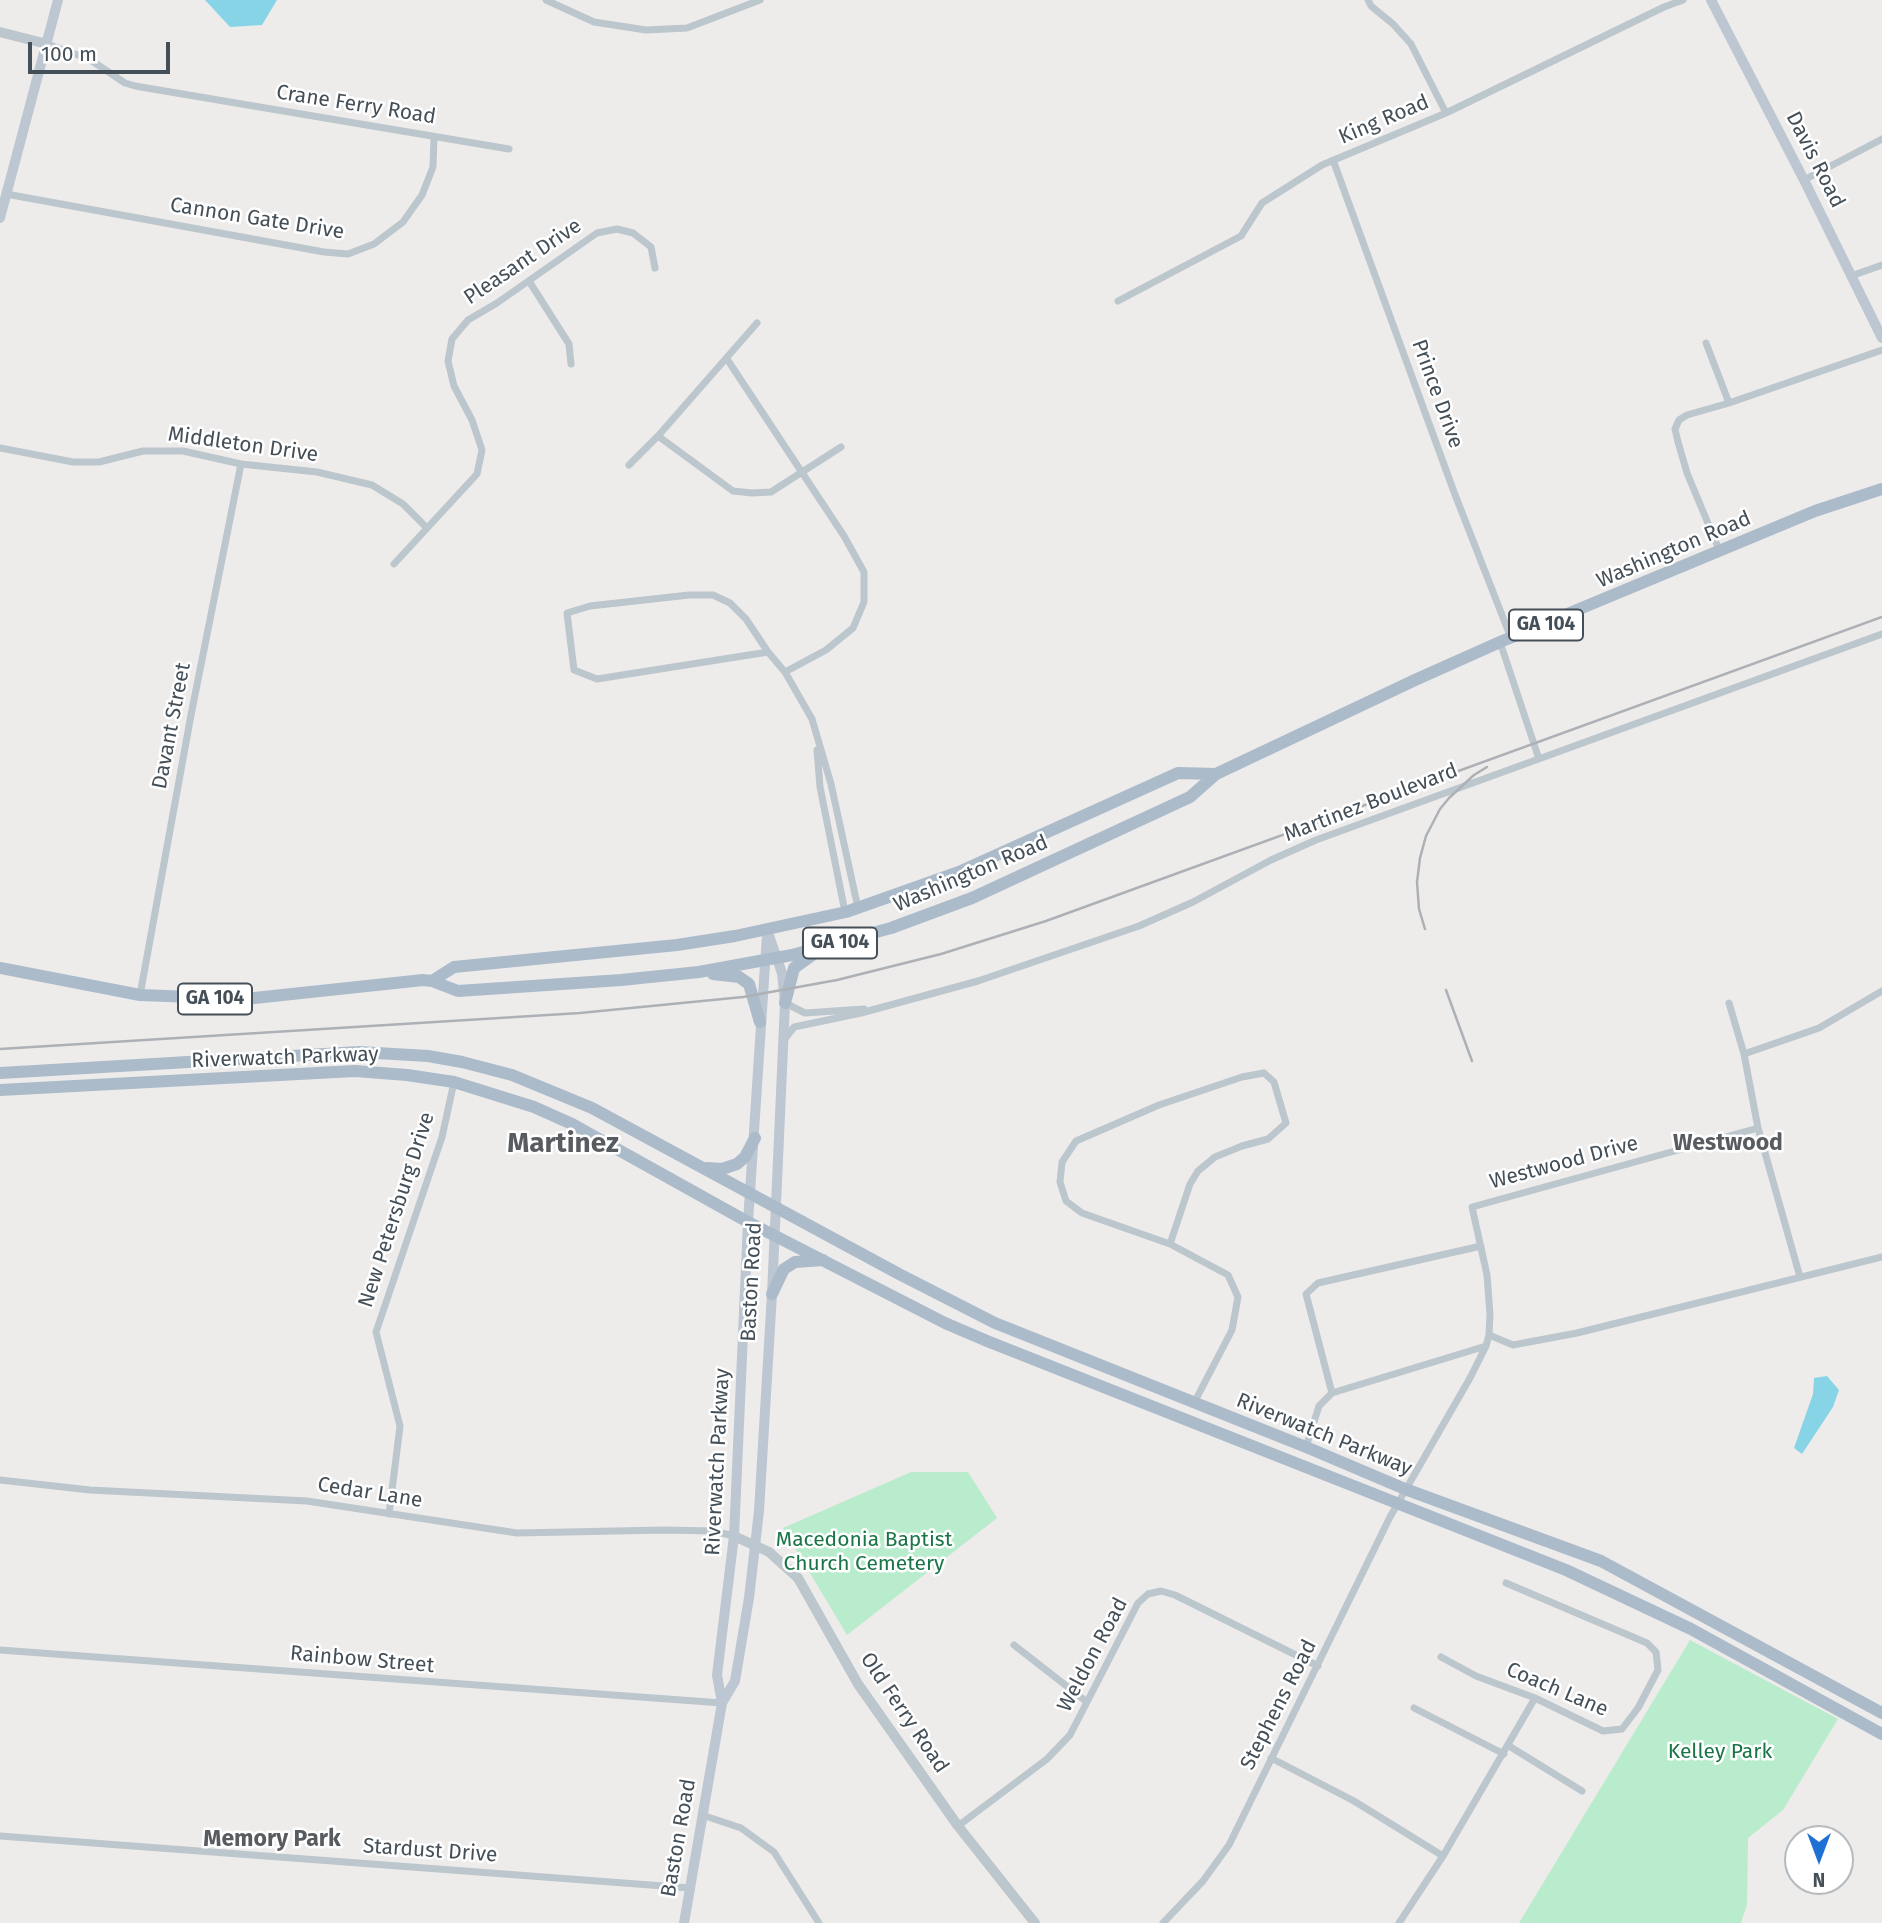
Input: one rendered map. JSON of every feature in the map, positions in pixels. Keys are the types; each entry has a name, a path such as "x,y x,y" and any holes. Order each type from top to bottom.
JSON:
{"main road":[{"path":"0,218 5,186 24,133 58,0"},
{"name":"Davis Road","path":"1711,0 1882,338"},
{"name":"Washington Road","path":"0,968 140,995 245,999 423,980 458,991 621,980 699,972 824,947 891,928 972,898 1190,797 1216,774 1505,640 1815,511 1882,489"},
{"name":"Washington Road","path":"432,981 454,967 677,945 767,930 845,912 959,872 1178,773 1216,774"},
{"name":"Baston Road","path":"684,1923 722,1703 735,1681 749,1598 759,1511 785,1003 782,973 770,959 767,930"},
{"path":"785,1003 794,968 824,947"},
{"name":"Riverwatch Parkway","path":"722,1703 717,1675 734,1536 760,1022 770,959"},
{"path":"699,972 734,976 744,980 751,989 760,1022"},
{"name":"Riverwatch Parkway","path":"0,1073 309,1054 394,1053 428,1056 495,1070 575,1100 995,1323 1405,1489 1601,1562 1882,1713"},
{"name":"Riverwatch Parkway","path":"0,1090 355,1071 454,1082 534,1107 889,1296 987,1341 1566,1570 1691,1629 1882,1734"},
{"path":"564,1121 575,1100"},
{"path":"702,1167 732,1167 745,1157 754,1138"},
{"path":"772,1294 784,1269 792,1264 824,1260"}],"street":[{"path":"546,0 594,22 646,30 687,28 760,0"},
{"path":"1368,0 1411,44 1446,113"},
{"name":"King Road","path":"1118,301 1241,236 1262,203 1333,160 1446,113 1683,0"},
{"name":"Crane Ferry Road","path":"0,32 47,44 89,59 125,83 135,86 509,149"},
{"name":"Cannon Gate Drive","path":"5,186 324,252 348,254 374,244 402,222 422,195 433,167 434,137"},
{"path":"1804,180 1882,139"},
{"name":"Prince Drive","path":"1333,160 1490,587 1539,759"},
{"name":"Pleasant Drive","path":"394,564 477,474 482,450 472,420 454,386 447,361 452,339 468,320 597,233 617,229 633,233 651,247 655,268"},
{"path":"1851,276 1882,265"},
{"path":"529,281 569,344 571,364"},
{"path":"629,465 658,436 757,323"},
{"path":"1706,343 1729,404"},
{"path":"1720,552 1681,453 1675,429 1679,420 1687,415 1729,404 1882,350"},
{"path":"727,359 864,572 864,602 853,628 825,650 785,672"},
{"path":"658,436 733,491 771,492 841,447"},
{"name":"Middleton Drive","path":"0,448 73,462 93,462 143,451 183,451 241,464 317,472 372,485 402,504 426,527"},
{"name":"Davant Street","path":"140,995 191,715 241,464"},
{"path":"768,652 597,679 574,670 567,613 590,606 713,595 730,603 746,619 785,672 812,719 820,787 845,912"},
{"name":"Martinez Boulevard","path":"783,1041 794,1027 978,981 1139,926 1193,902 1292,850 1882,634"},
{"path":"816,739 831,784 858,908"},
{"path":"1744,1055 1819,1028 1882,991"},
{"name":"Martinez Boulevard","path":"785,1003 805,1013 875,1008"},
{"path":"1729,1003 1744,1055 1758,1129 1800,1278"},
{"path":"1170,1244 1190,1184 1198,1171 1215,1157 1268,1139 1286,1123 1275,1082 1264,1073 1242,1077 1183,1096 1076,1140 1062,1162 1059,1182 1066,1201 1082,1213 1170,1244 1228,1275 1238,1297 1232,1330 1194,1402"},
{"name":"New Petersburg Drive","path":"389,1514 400,1426 376,1332 442,1137 454,1082"},
{"name":"Westwood Drive","path":"1405,1489 1470,1378 1489,1335 1490,1302 1472,1207 1758,1129"},
{"path":"1332,1393 1306,1294 1318,1283 1481,1246"},
{"path":"1489,1335 1513,1345 1577,1334 1882,1257"},
{"path":"1306,1447 1319,1406 1332,1393 1486,1346"},
{"name":"Cedar Lane","path":"0,1480 116,1492 280,1498 517,1533 665,1530 713,1531 734,1536"},
{"name":"Stephens Road","path":"1163,1923 1203,1881 1229,1845 1405,1489"},
{"name":"Old Ferry Road","path":"734,1536 769,1552 798,1578 858,1684 958,1826 1035,1923"},
{"name":"Coach Lane","path":"1441,1657 1476,1676 1535,1698 1603,1731 1622,1729 1638,1708 1658,1670 1656,1652 1647,1643 1506,1583"},
{"name":"Weldon Road","path":"958,1826 1059,1748 1070,1735 1138,1603 1148,1594 1161,1591 1175,1595 1318,1667"},
{"path":"1014,1645 1087,1702"},
{"name":"Rainbow Street","path":"0,1650 722,1703"},
{"path":"1399,1923 1443,1856 1535,1698"},
{"path":"1414,1708 1504,1754"},
{"path":"1509,1745 1582,1791"},
{"path":"1271,1758 1354,1801 1443,1856"},
{"path":"702,1815 741,1828 774,1852 819,1923"},
{"name":"Stardust Drive","path":"0,1836 690,1888"}],"green space":[{"name":"Macedonia Baptist Church Cemetery","path":"911,1472 968,1472 997,1518 847,1635 783,1528"},
{"name":"Kelley Park","path":"1690,1640 1838,1719 1783,1810 1748,1838 1747,1904 1741,1923 1519,1923"}],"water":[{"path":"205,0 277,0 262,25 230,27"},
{"path":"1827,1376 1839,1390 1833,1407 1802,1454 1794,1448 1813,1394 1814,1378"}],"railway":[{"path":"0,1049 580,1013 743,997 837,980 941,954 1046,921 1882,617"},
{"path":"1425,929 1419,909 1417,882 1426,836 1449,798 1487,767"},
{"path":"1446,990 1472,1061"}],"district":[{"name":"Martinez","path":"563,1144"},
{"name":"Westwood","path":"1728,1144"},
{"name":"Memory Park","path":"272,1840"}]}
